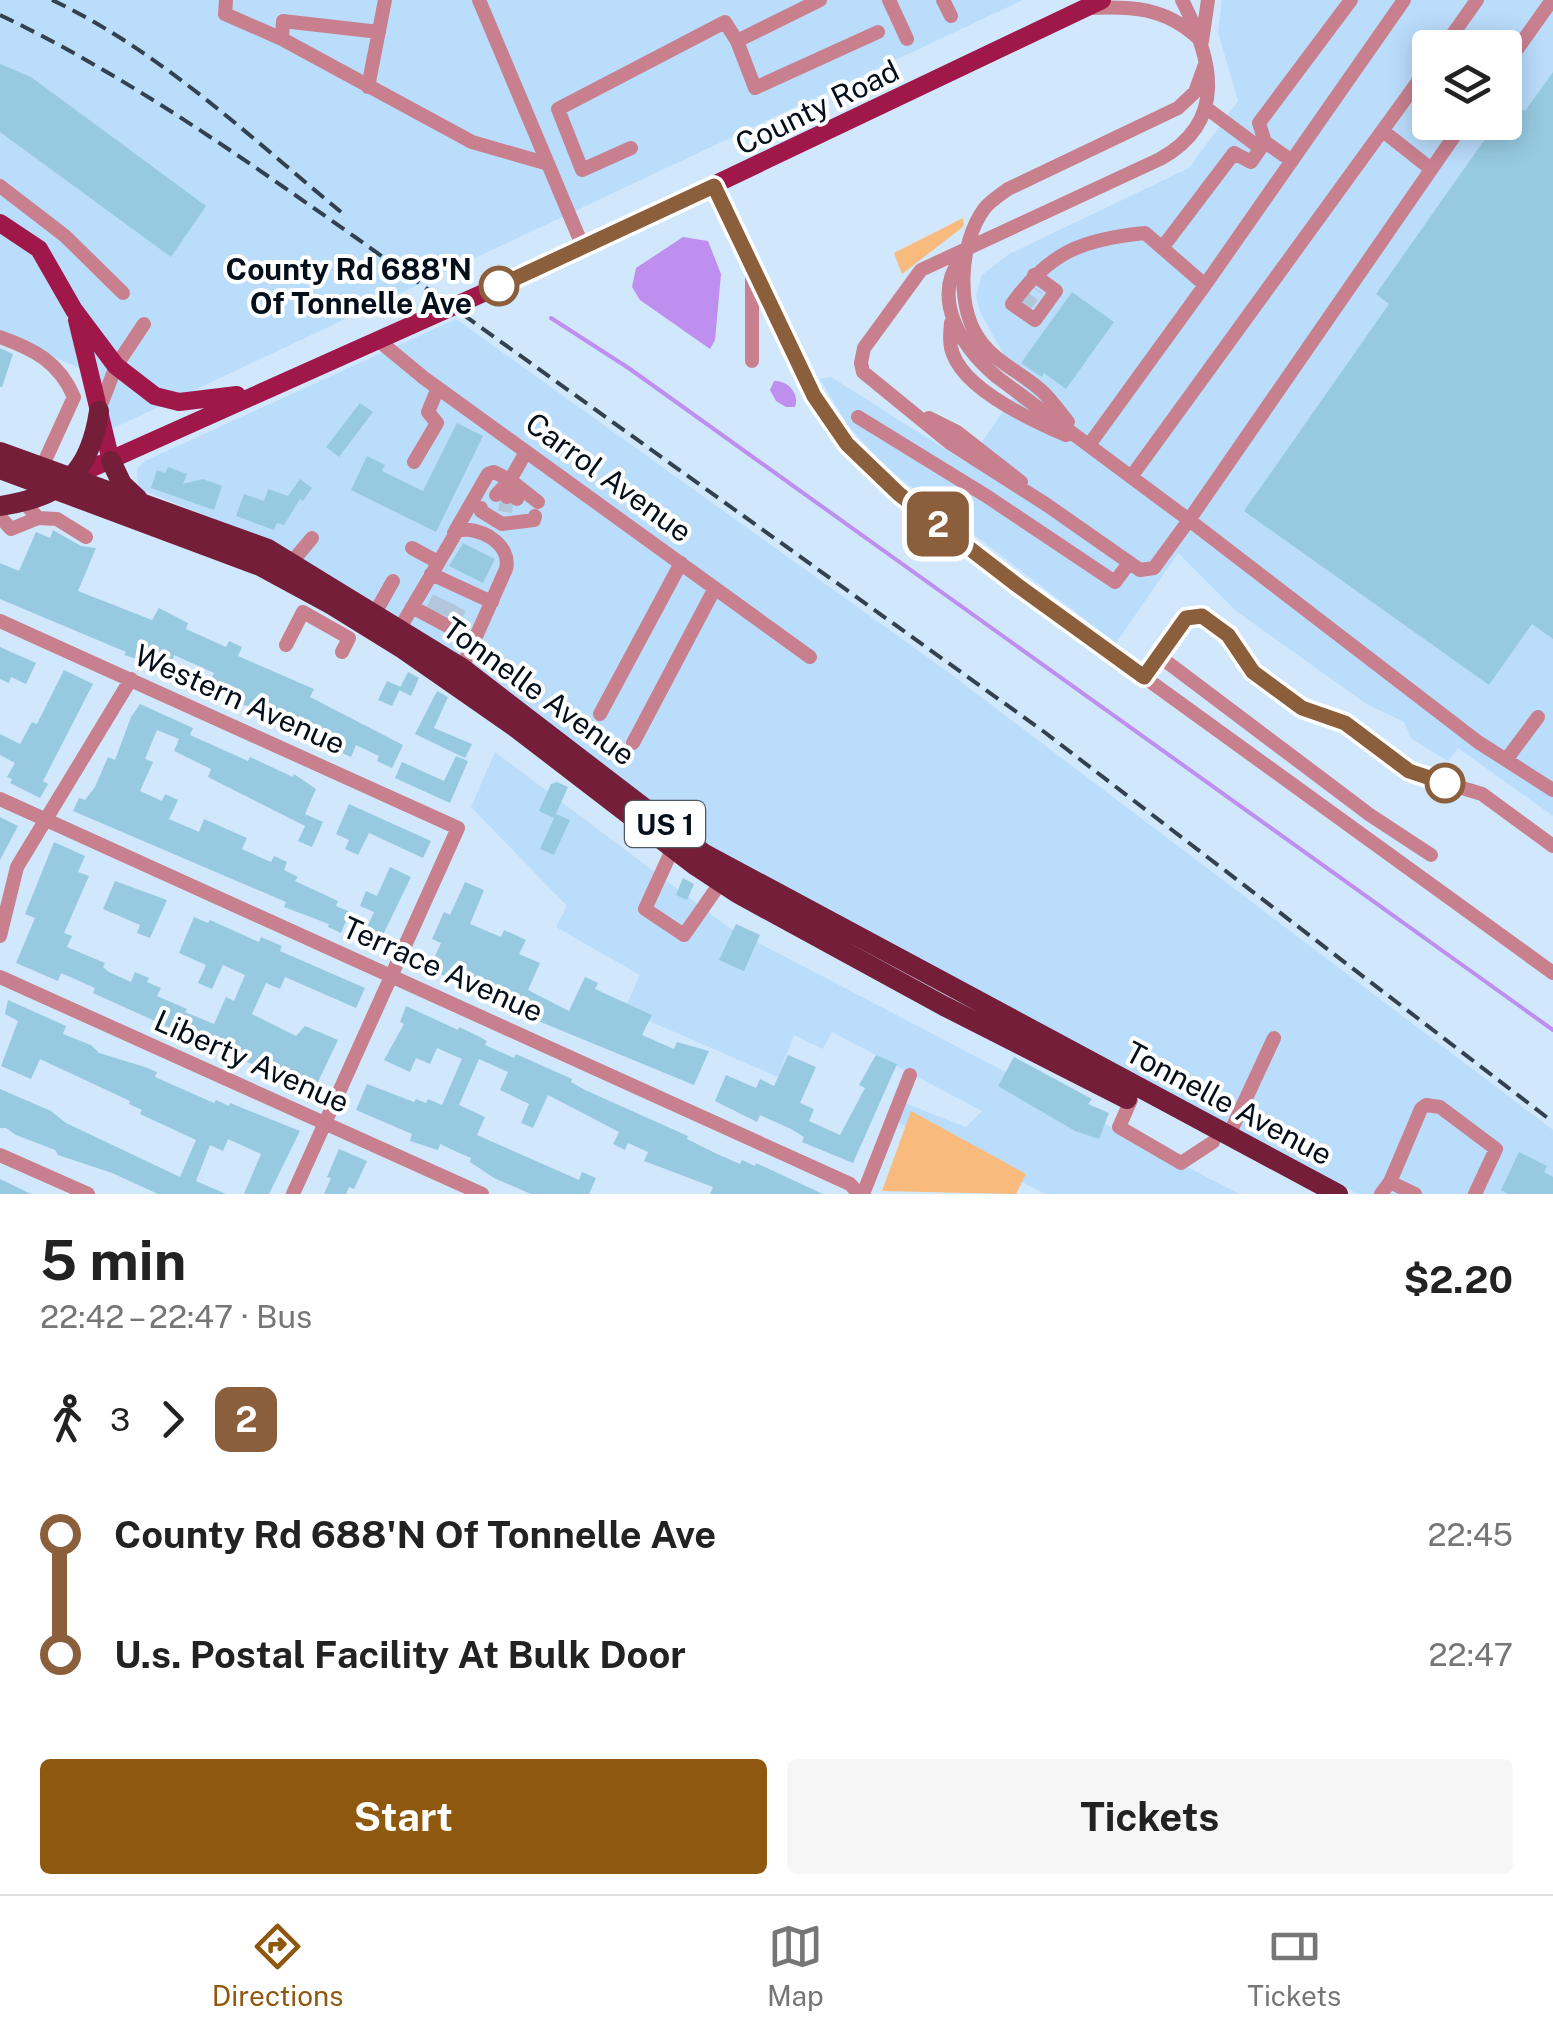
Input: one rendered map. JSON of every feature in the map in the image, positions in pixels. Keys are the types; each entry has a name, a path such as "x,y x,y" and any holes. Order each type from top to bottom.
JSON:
{"highway":[{"path":"0,506 22,501 64,482 87,459 99,410"},
{"name":"Tonnelle Avenue","path":"0,452 42,467 64,482 260,566 333,618 403,649 515,727 721,882 944,1006 1130,1100 1338,1194"},
{"path":"111,460 122,484 139,501"},
{"name":"Tonnelle Avenue","path":"0,469 139,501 268,549 462,668 703,853 1316,1194"}],"main road":[{"name":"County Road","path":"64,482 583,247 1094,4"},
{"name":"County Road","path":"0,222 39,249 74,310 116,366 155,396 179,402 220,400 281,384"},
{"path":"74,310 111,460"}],"street":[{"path":"226,0 225,14 282,38 472,142 545,163"},
{"path":"368,87 385,0"},
{"path":"479,0 583,247"},
{"path":"736,41 820,0"},
{"path":"888,0 907,39"},
{"path":"943,0 951,16"},
{"path":"1182,0 1204,48 1210,77 1205,107 1186,140 1169,154 991,236 967,252 921,270 861,357 866,376 1129,563 1147,572 1158,562 1451,140"},
{"path":"1088,445 1024,416 968,376 955,360 950,345 951,277 967,252 984,209 1008,189 1184,103 1200,82 1208,0"},
{"path":"1162,248 1234,152 1251,162 1263,145 1259,123 1351,0"},
{"path":"1088,445 1205,286 1404,0"},
{"path":"1456,30 1477,0"},
{"path":"1522,42 1552,0"},
{"path":"1094,4 1158,12 1177,20 1204,48"},
{"path":"282,38 283,21 380,32"},
{"path":"631,148 582,170 558,109 725,22 755,88 878,32"},
{"path":"1131,477 1412,90"},
{"path":"1205,107 1292,161"},
{"path":"1383,131 1431,169"},
{"path":"0,186 64,236 123,293"},
{"path":"714,186 814,396 847,444 870,469 1017,585 1553,973"},
{"path":"1041,285 1056,291 1035,320 1012,304 1041,285 1078,244 1146,233 1205,286"},
{"path":"967,252 965,297 972,326 1018,383 1088,445 1506,760 1553,790"},
{"path":"752,264 752,361"},
{"path":"951,318 972,354 1018,383"},
{"path":"99,410 116,366 144,324"},
{"path":"0,337 32,348 53,363 74,397 42,467"},
{"name":"Carrol Avenue","path":"378,340 438,388 810,656"},
{"path":"414,462 436,424 428,412 438,388"},
{"path":"858,417 1115,582 1129,563"},
{"path":"493,541 510,506 510,480 526,452"},
{"path":"400,628 488,474 494,472 510,480 530,497 510,506"},
{"path":"510,480 484,489 510,506"},
{"path":"22,501 38,518"},
{"path":"0,517 12,528 38,518 57,519 86,537"},
{"path":"454,534 468,528 503,546 508,559 462,668"},
{"path":"291,563 312,538"},
{"path":"412,548 455,592 492,602"},
{"path":"600,714 680,563"},
{"path":"375,613 392,580"},
{"path":"633,743 714,588"},
{"path":"412,607 442,618 474,640"},
{"path":"286,645 303,612 333,618 350,638 342,652"},
{"path":"1144,677 1186,618 1202,616 1228,635 1253,672 1302,708 1345,723 1409,771 1482,794 1553,846"},
{"name":"Western Avenue","path":"0,621 458,828 392,977"},
{"path":"1159,656 1370,815 1431,855"},
{"path":"0,936 16,867 132,680"},
{"path":"1506,760 1538,717"},
{"name":"Terrace Avenue","path":"0,799 853,1185 861,1194"},
{"path":"672,848 644,909 684,934 721,882"},
{"path":"294,1194 392,977"},
{"name":"Liberty Avenue","path":"0,978 482,1194"},
{"path":"1130,1100 1119,1128 1181,1163 1220,1140 1274,1038"},
{"path":"861,1194 910,1075"},
{"path":"1416,1194 1385,1188 1413,1125 1422,1109 1432,1104 1496,1149 1475,1194"},
{"path":"0,1155 88,1194"}],"shaded area":[{"path":"0,0 1023,0 101,434 87,371 0,335"},
{"path":"1222,0 1553,0 1553,816 1458,748 1448,761 1412,739 1404,722 1365,703 1236,611 1178,553 1116,643 888,469 849,427 820,379 831,377 967,463 1028,376 1004,355 980,312 976,295 982,275 1009,254 1189,168 1238,101 1218,32"},
{"path":"963,218 964,226 902,274 894,253"},
{"path":"683,237 708,241 721,274 715,340 710,349 640,300 632,287 636,268"},
{"path":"456,319 948,672 1553,1130 1553,1194 1358,1194 750,872 702,840 484,673 326,572 247,532 142,490 138,485 137,469 145,461"},
{"path":"774,381 792,389 795,407 776,401 770,390"},
{"path":"495,752 728,927 1239,1194 1046,1194 893,1120 897,1100 966,1127 982,1111 832,1032 823,1049 794,1035 778,1077 624,1010 640,975 556,927 567,906 471,807"},
{"path":"911,1111 1026,1174 1016,1194 882,1191"}],"building":[{"path":"0,64 31,77 206,206 171,257 0,132"},
{"path":"1553,72 1553,639 1532,624 1489,685 1244,511 1389,304 1376,294 1484,140 1522,140 1522,109 1525,111"},
{"path":"1072,292 1114,322 1066,389 1021,363"},
{"path":"0,348 13,354 2,387 0,387"},
{"path":"360,403 373,412 339,457 326,447"},
{"path":"457,423 483,436 436,532 351,490 367,456 385,465 382,471 423,491"},
{"path":"168,467 187,474 183,484 203,479 222,486 214,510 151,488 157,470 165,473"},
{"path":"300,479 312,488 284,525 277,523 274,530 236,516 244,494 264,501 268,489 288,496"},
{"path":"53,530 81,546 96,548 78,591 152,620 159,608 188,623 186,629 226,647 229,641 242,647 238,656 314,689 310,697 403,745 392,768 377,761 379,756 356,745 351,757 225,697 228,690 210,681 214,673 174,655 171,664 147,654 143,661 124,655 126,652 0,599 0,563 19,571 36,532 50,538"},
{"path":"463,543 495,559 483,583 449,566"},
{"path":"0,647 36,663 26,684 11,677 9,683 0,679"},
{"path":"64,670 93,684 43,781 48,784 40,798 10,783 12,779 7,777 15,763 0,755 0,734 20,744 32,722 37,724"},
{"path":"408,672 419,678 411,696 399,690"},
{"path":"387,681 401,687 392,706 378,700"},
{"path":"437,691 448,697 434,728 472,744 465,758 415,734"},
{"path":"140,704 193,728 190,735 248,761 250,757 293,777 294,774 316,789 305,814 323,822 312,847 298,841 305,826 208,777 211,769 174,751 179,739 157,730 145,759 153,762 140,791 162,801 165,794 178,800 169,819 199,832 204,819 247,838 242,849 271,862 274,856 287,862 284,870 298,877 295,881 338,901 336,906 350,912 341,933 329,924 284,907 286,902 73,811 79,798 85,800 95,787 108,757 115,760"},
{"path":"456,756 468,761 450,803 395,778 402,762 444,781"},
{"path":"557,782 568,787 554,818 539,811 551,784"},
{"path":"349,804 431,841 423,858 369,833 358,855 345,849 349,840 336,834"},
{"path":"556,814 570,820 554,855 540,849"},
{"path":"0,817 18,826 0,860"},
{"path":"54,842 85,856 78,872 89,876 64,933 72,936 67,947 105,963 103,967 109,972 131,982 135,972 149,978 147,982 161,988 157,996 187,1009 185,1012 214,1024 226,997 234,1001 245,975 223,965 212,989 198,983 206,965 179,953 194,917 259,942 261,937 282,946 280,951 365,988 356,1008 285,977 280,989 266,983 252,1014 296,1036 305,1026 338,1040 317,1084 321,1085 315,1099 277,1083 281,1075 234,1057 237,1049 208,1036 205,1042 177,1031 93,993 95,988 61,973 58,981 16,963 35,918 25,914"},
{"path":"390,867 411,877 378,945 362,938 374,912 360,906 366,891 377,896"},
{"path":"683,878 694,884 687,900 676,895"},
{"path":"115,881 167,900 150,938 137,933 140,925 103,909"},
{"path":"465,882 484,890 470,924 501,937 504,930 526,940 519,954 540,963 528,990 569,1011 585,977 598,983 595,989 652,1015 642,1035 674,1049 677,1042 709,1051 694,1085 531,1018 518,1012 520,1008 429,969 441,943 432,939 444,912 450,915"},
{"path":"736,924 760,935 744,971 719,960"},
{"path":"8,1000 66,1026 63,1034 91,1045 99,1053 157,1072 155,1077 214,1103 230,1103 300,1131 269,1194 244,1194 261,1154 228,1139 223,1151 210,1145 196,1181 226,1194 158,1194 0,1128 0,1089 180,1177 196,1140 140,1114 142,1110 130,1101 40,1059 31,1079 1,1066 18,1021 5,1014"},
{"path":"406,1006 472,1033 487,1041 485,1045 514,1058 516,1054 572,1079 585,1090 688,1136 687,1139 715,1153 740,1164 742,1160 755,1166 756,1163 823,1194 710,1194 713,1187 644,1161 648,1152 628,1143 625,1150 613,1144 619,1132 548,1095 533,1128 521,1123 529,1104 500,1090 508,1072 479,1059 459,1105 485,1117 477,1135 579,1180 582,1172 596,1178 589,1194 531,1194 494,1178 470,1162 471,1158 440,1144 438,1150 410,1141 412,1134 356,1110 367,1084 414,1102 416,1099 426,1103 428,1099 442,1105 462,1059 437,1048 430,1064 416,1058 410,1072 384,1060 404,1024 400,1022"},
{"path":"788,1055 816,1067 800,1103 814,1109 809,1121 840,1135 865,1088 859,1085 876,1055 897,1064 853,1163 802,1142 804,1137 760,1115 757,1122 715,1101 726,1075 756,1088 760,1079 774,1086"},
{"path":"1014,1057 1092,1099 1088,1104 1109,1113 1099,1139 1075,1131 998,1086"},
{"path":"339,1149 367,1161 354,1189 349,1187 346,1194 324,1194 331,1178 327,1177"},
{"path":"1519,1152 1547,1166 1544,1172 1553,1177 1553,1194 1508,1194 1501,1190"},
{"path":"0,1179 31,1194 0,1194"}],"waterway":[{"path":"551,318 630,369 1553,1030"}],"tunnel":[{"path":"1024,307 1037,289"},
{"path":"505,512 507,497"},
{"path":"433,610 442,592"},
{"path":"444,615 452,597"},
{"path":"453,620 462,603"}],"railway":[{"path":"52,0 167,70 341,212"},
{"path":"0,15 138,91 355,237 1043,731 1553,1122"}],"bus line":[{"name":"2","path":"499,286 714,186 814,396 847,444 899,494 1144,677 1186,618 1202,616 1228,635 1253,672 1302,708 1345,723 1409,771 1445,783"}],"place":[{"name":"County Rd 688'N Of Tonnelle Ave","path":"499,286"}]}
